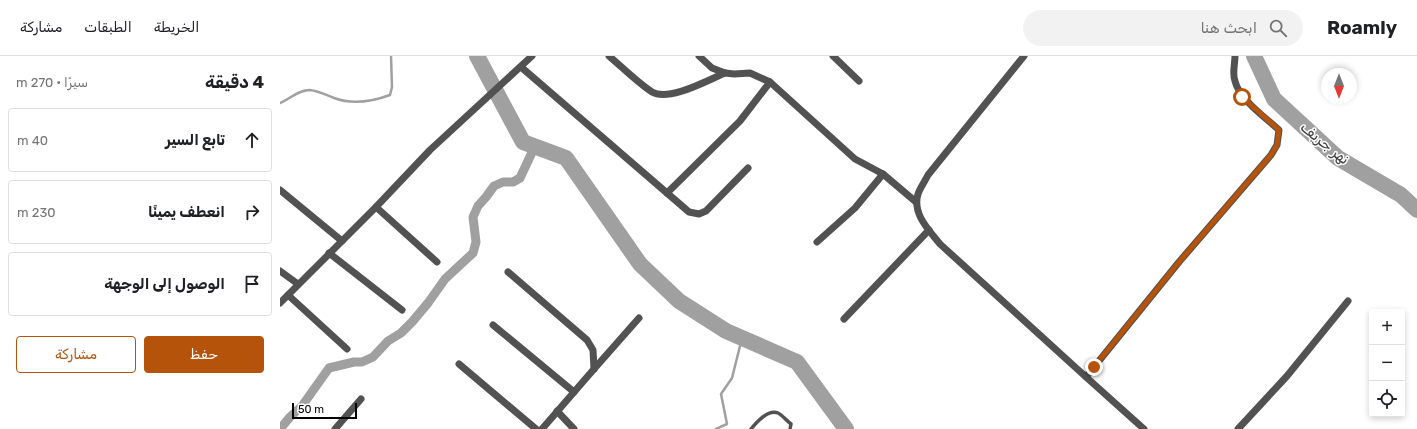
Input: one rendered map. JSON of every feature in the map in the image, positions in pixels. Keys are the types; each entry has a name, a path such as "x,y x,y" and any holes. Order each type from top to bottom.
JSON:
{"street":[{"path":"280,303 376,207 430,150 532,56"},
{"path":"608,56 653,93 669,95 678,93 725,73"},
{"path":"699,56 712,68 725,73 750,73 770,82 855,159 883,174 916,202"},
{"path":"833,56 859,81"},
{"path":"1024,56 928,175 918,193 916,202 918,211 929,230 940,244 1144,429"},
{"path":"1086,377 1188,251 1271,155 1277,145 1279,130 1242,97 1235,82 1235,56"},
{"path":"521,67 689,212 699,214 706,211 748,168"},
{"path":"667,193 740,120 770,82"},
{"path":"817,242 855,208 883,174"},
{"path":"280,190 342,241"},
{"path":"376,207 436,262"},
{"path":"844,319 929,230"},
{"path":"329,253 402,310"},
{"path":"280,271 298,284"},
{"path":"508,272 587,340 593,350 594,369"},
{"path":"288,295 347,349"},
{"path":"1238,429 1287,376 1348,301"},
{"path":"542,429 639,318"},
{"path":"493,325 574,392"},
{"path":"460,364 536,429"},
{"path":"335,429 361,399"},
{"path":"557,411 574,429"}],"lane":[{"path":"751,429 768,413 773,412 778,413 790,424 790,429"}],"waterway":[{"path":"280,103 306,90 319,92 341,100 355,102 369,101 390,95 392,87 391,56"},
{"path":"477,56 523,142 566,158 640,264 679,301 726,331 797,362 846,429"},
{"name":"نهر جريف","path":"1254,56 1274,99 1338,158 1401,195 1417,210"},
{"path":"280,429 302,406 329,368 354,362 362,362 373,357 388,341 401,333 412,322 445,279 473,253 476,242 473,217 478,206 494,186 503,182 513,182 520,178 535,146"},
{"path":"716,429 727,424 721,394 732,378 742,338"}],"route":[{"path":"1094,367 1138,315 1179,262 1271,155 1277,145 1279,130 1242,97"}]}
